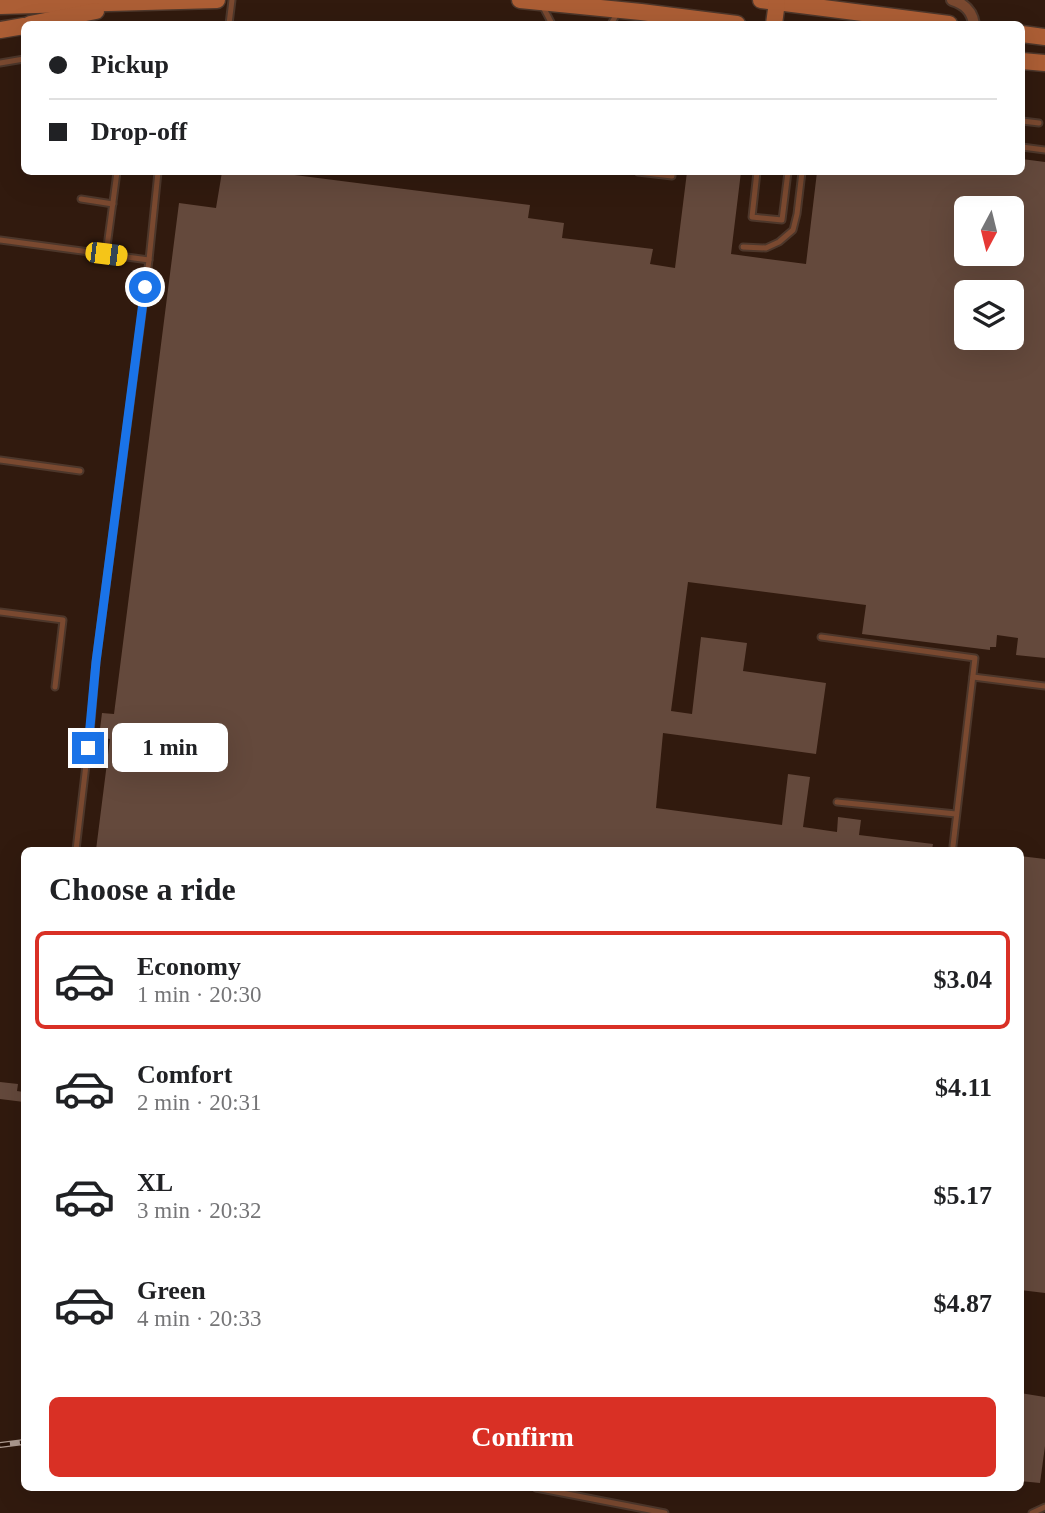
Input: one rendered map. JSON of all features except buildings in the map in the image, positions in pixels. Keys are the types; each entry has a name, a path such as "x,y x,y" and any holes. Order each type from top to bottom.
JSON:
{"main road":[{"path":"0,6 217,0"},
{"path":"520,0 713,21"},
{"path":"773,21 769,1 926,21"},
{"path":"45,21 138,3"},
{"path":"0,30 21,26"},
{"path":"1025,34 1045,37"},
{"path":"1025,61 1045,64"}],"street":[{"path":"952,0 967,7 974,21"}],"lane":[{"path":"229,21 232,0"},
{"path":"540,2 550,21"},
{"path":"613,21 619,9"},
{"path":"0,63 21,60"},
{"path":"1025,121 1039,123"},
{"path":"1025,147 1045,150"},
{"path":"106,254 117,175"},
{"path":"76,847 98,649 158,175"},
{"path":"757,175 752,217 782,220 788,175"},
{"path":"743,247 766,248 779,242 793,230 802,175"},
{"path":"81,199 113,204"},
{"path":"0,240 149,260"},
{"path":"0,460 80,471"},
{"path":"0,612 63,620 55,687"},
{"path":"821,637 975,658 953,846"},
{"path":"973,677 1045,686"},
{"path":"837,802 957,814"},
{"path":"563,1491 665,1513"},
{"path":"1032,1513 1045,1507"}],"railway":[{"path":"0,1445 21,1442"}],"route":[{"path":"88,748 96,662 145,287"}]}
